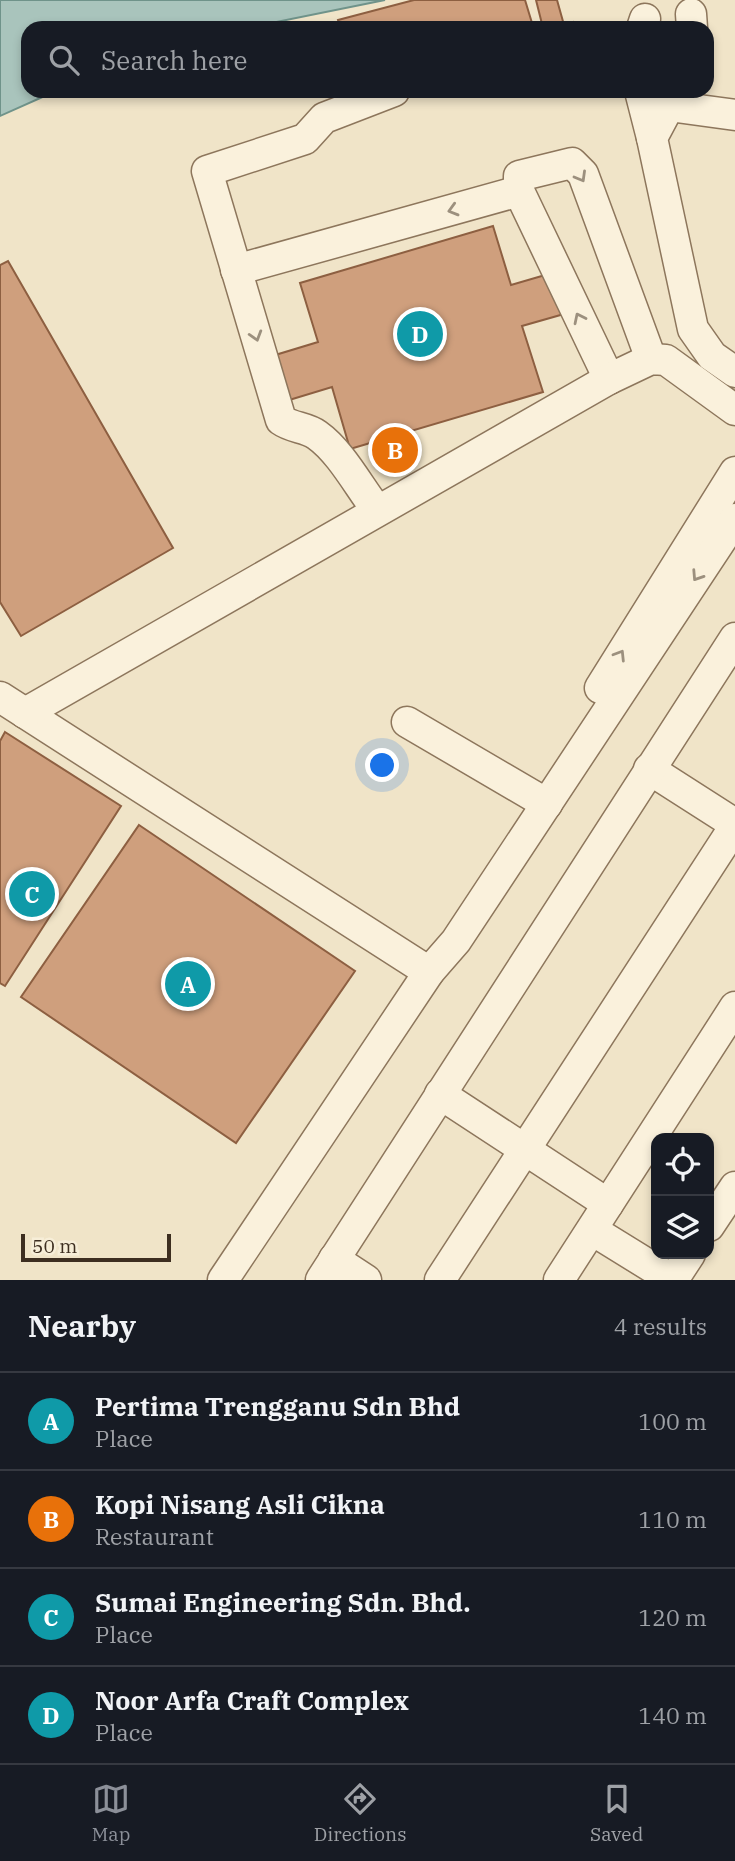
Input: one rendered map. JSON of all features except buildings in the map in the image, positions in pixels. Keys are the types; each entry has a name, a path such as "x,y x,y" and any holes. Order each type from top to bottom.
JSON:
{"street":[{"path":"376,98 324,118 305,139 207,171 281,420 289,426 308,430 326,443 377,510"},
{"path":"642,98 694,329 712,356 735,372"},
{"path":"652,138 673,98 735,115"},
{"path":"609,379 519,191 519,176 572,163 583,174 651,359"},
{"path":"236,270 519,191"},
{"path":"429,972 7,702 377,510 609,379 651,359 666,360 735,410"},
{"path":"540,800 735,472"},
{"path":"223,1280 429,972 445,933 735,519"},
{"path":"366,1280 327,1270 735,638"},
{"path":"407,722 540,800"},
{"path":"440,1280 735,825 649,769"},
{"path":"559,1280 731,1024"},
{"path":"440,1094 608,1204"},
{"path":"714,1218 735,1187"},
{"path":"592,1230 673,1280 687,1259"}],"water":[{"path":"0,0 385,0 282,21 21,21 21,98 40,98 0,116"}],"place":[{"name":"Noor Arfa Craft Complex","path":"420,334"},
{"name":"Kopi Nisang Asli Cikna","path":"395,450"},
{"name":"Sumai Engineering Sdn. Bhd.","path":"32,894"},
{"name":"Pertima Trengganu Sdn Bhd","path":"188,984"}]}
